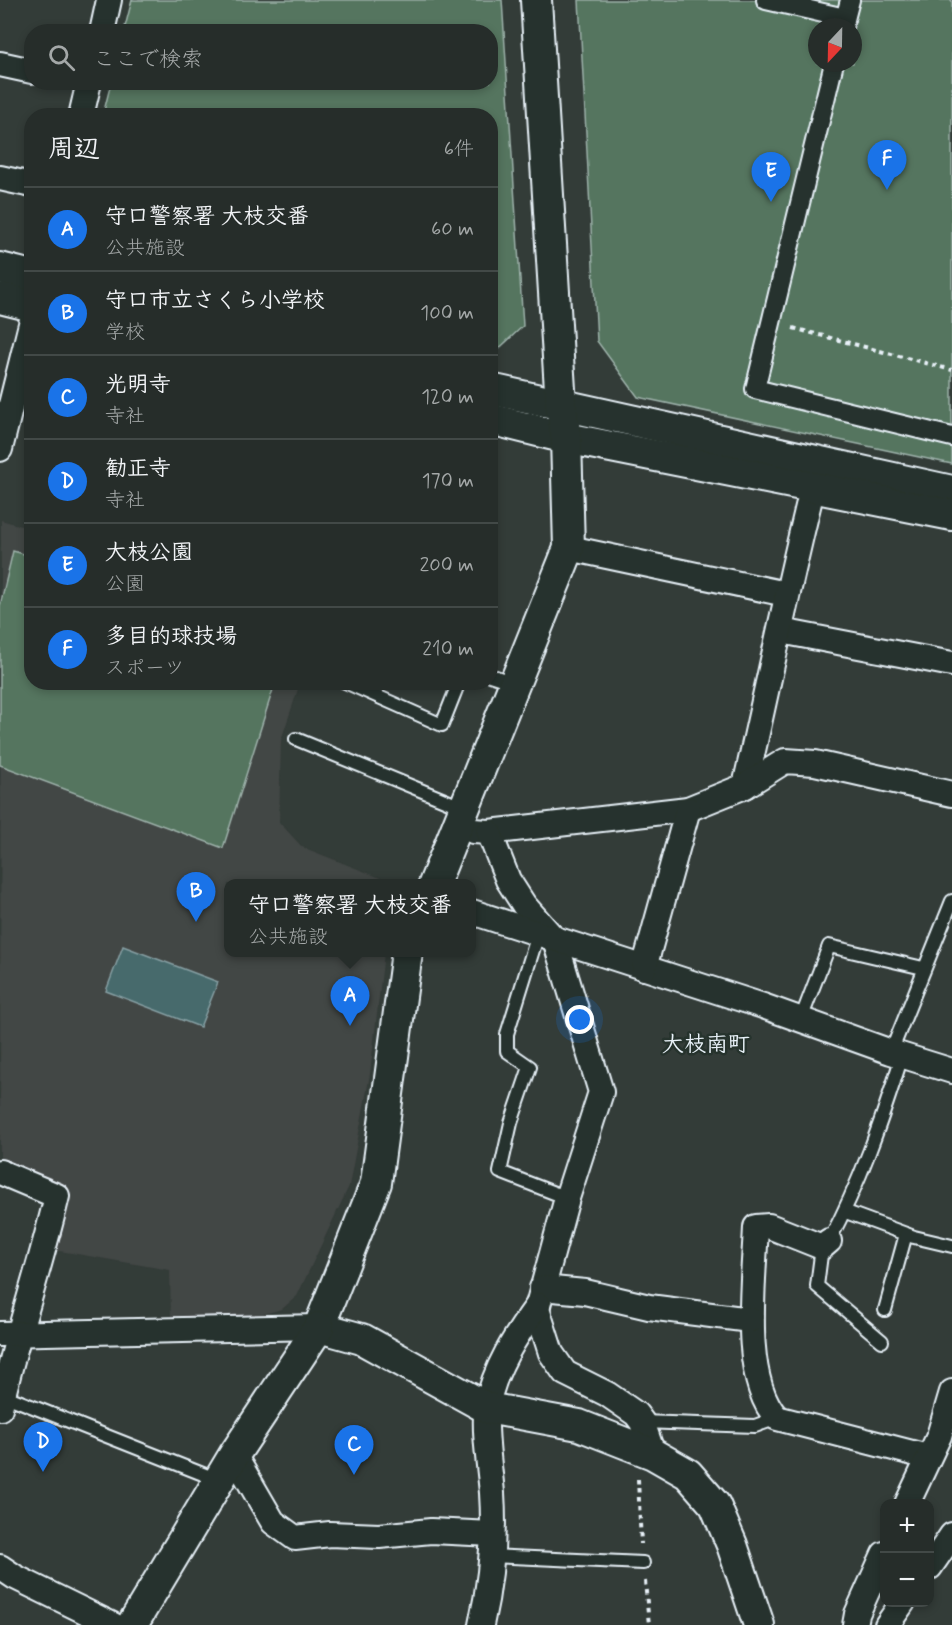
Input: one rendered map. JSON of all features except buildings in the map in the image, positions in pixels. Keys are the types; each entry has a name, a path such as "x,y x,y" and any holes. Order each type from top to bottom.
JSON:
{"street":[{"path":"104,24 109,0"},
{"path":"436,879 461,820 503,679 569,548 566,438 561,406 536,0"},
{"path":"766,0 827,18"},
{"path":"845,18 850,0"},
{"path":"0,64 24,70"},
{"path":"832,72 755,389 952,437"},
{"path":"82,108 83,90"},
{"path":"0,178 24,183"},
{"path":"0,268 24,274"},
{"path":"0,298 24,304"},
{"path":"0,449 24,352"},
{"path":"498,391 952,491"},
{"path":"498,421 566,438 952,515"},
{"path":"745,786 781,631 786,594 813,486"},
{"path":"569,548 786,594"},
{"path":"781,631 952,663"},
{"path":"461,820 489,832 688,809 745,786 785,761 815,763 952,794"},
{"path":"644,968 688,809"},
{"path":"481,1625 491,1581 492,1545 487,1408 498,1373 518,1333 540,1297 567,1197 601,1092 547,937 508,880 489,832"},
{"path":"476,914 801,1019 897,1054 952,1071"},
{"path":"132,1625 234,1455 318,1327 376,1183 406,957"},
{"path":"0,1172 57,1196 42,1260 9,1333 2,1402"},
{"path":"825,1244 769,1226 756,1227 750,1320 757,1373 768,1408 777,1418 928,1457"},
{"path":"540,1297 585,1292 649,1306 750,1320"},
{"path":"540,1297 551,1353 565,1373 607,1395 644,1441 688,1474 715,1505 732,1545 759,1625"},
{"path":"9,1333 318,1327 362,1339 487,1408 579,1425 644,1441"},
{"path":"909,1499 939,1436 952,1392"},
{"path":"234,1455 273,1522 295,1538 330,1534 379,1536 431,1531 492,1545"},
{"path":"855,1625 857,1614 880,1565"},
{"path":"0,1567 15,1577 114,1625"},
{"path":"887,1625 900,1607"}],"lane":[{"path":"363,690 442,724 456,690"},
{"path":"296,740 461,820"},
{"path":"882,1341 816,1286 825,1244 846,1212 885,1110 897,1054 923,968 952,901"},
{"path":"547,937 507,1034 507,1051 530,1067 511,1123 500,1172 567,1197"},
{"path":"801,1019 829,946 923,968"},
{"path":"846,1212 906,1234 952,1246"},
{"path":"885,1310 906,1234"},
{"path":"2,1402 219,1480"},
{"path":"644,1441 755,1426 777,1418"},
{"path":"492,1545 642,1563"}],"path":[{"path":"771,322 952,370"},
{"path":"644,1441 642,1563 649,1625"}],"shaded area":[{"path":"1,520 24,527 24,690 298,690 281,740 279,822 302,847 383,879 224,879 224,957 384,957 370,1074 349,1186 297,1296 282,1309 260,1315 171,1318 170,1270 54,1250 64,1193 0,1163"}],"green space":[{"path":"132,0 502,0 523,326 498,349 498,108 105,108 109,90 498,90 498,24 126,24"},
{"path":"579,0 952,0 952,464 638,397 597,341"},
{"path":"13,551 24,554 24,690 273,690 223,848 0,765 0,606"}],"water":[{"path":"123,946 218,982 200,1027 106,991"}],"place":[{"name":"多目的球技場","path":"887,190"},
{"name":"大枝公園","path":"771,202"},
{"name":"守口市立さくら小学校","path":"196,922"},
{"name":"守口警察署 大枝交番","path":"350,1026"},
{"name":"勧正寺","path":"43,1472"},
{"name":"光明寺","path":"354,1475"}],"district":[{"name":"大枝南町","path":"706,1043"}]}
